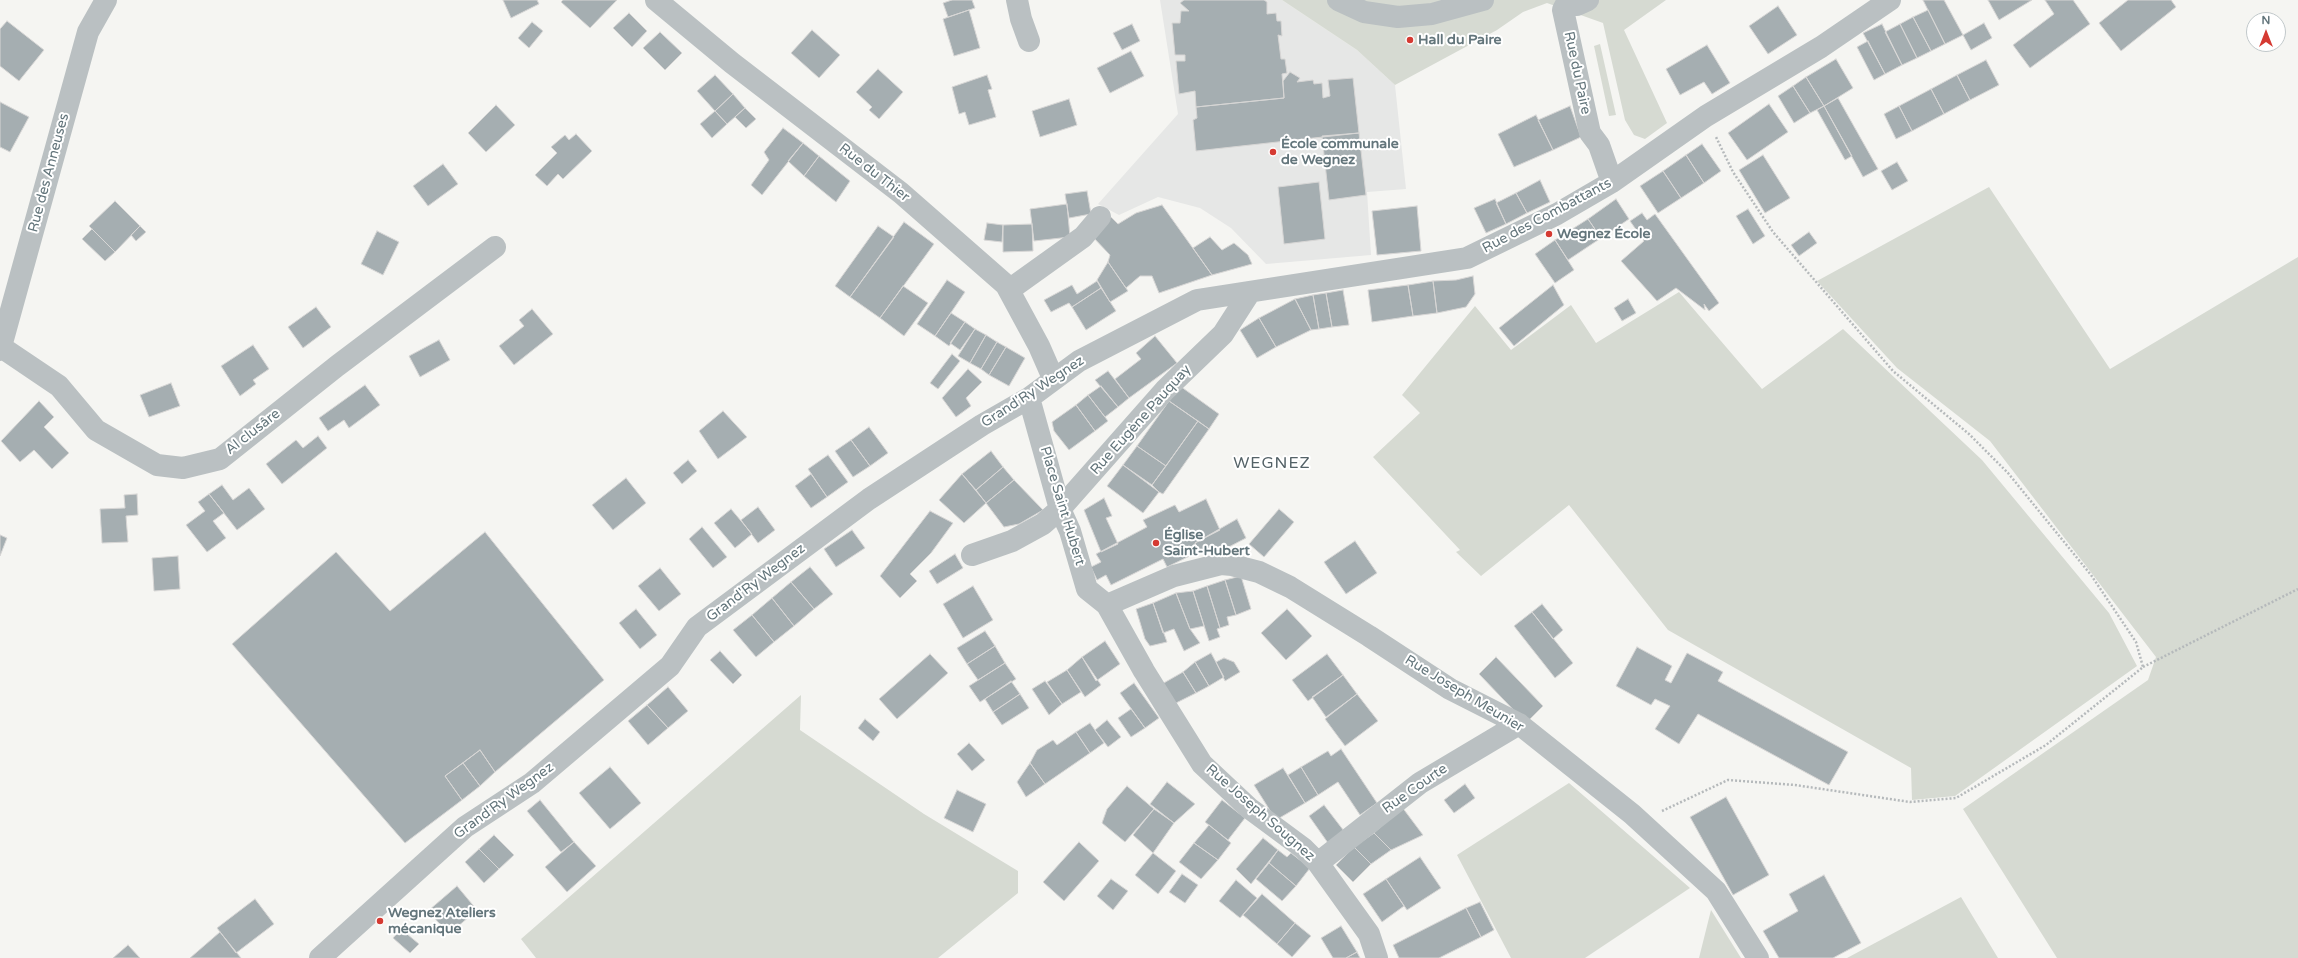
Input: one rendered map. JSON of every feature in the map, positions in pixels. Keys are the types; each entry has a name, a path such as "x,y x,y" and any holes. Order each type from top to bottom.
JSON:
{"street":[{"name":"Rue des Anneuses","path":"1,349 88,32 106,0"},
{"name":"Rue du Thier","path":"656,0 732,63 902,193 1006,285 1039,346 1053,378"},
{"path":"1017,0 1021,19 1029,41"},
{"path":"1338,0 1364,12 1398,17 1432,14 1483,0"},
{"name":"Rue des Combattants","path":"1250,292 1467,258 1557,214 1612,182 1706,116 1821,46 1890,0"},
{"name":"Rue du Paire","path":"1577,1 1603,131 1599,145 1612,182"},
{"path":"1009,290 1083,237 1100,217"},
{"name":"Al clusâre","path":"1,349 59,386 96,430 157,465 183,468 220,459 337,366 495,247"},
{"name":"Grand'Ry Wegnez","path":"320,958 465,828 532,783 670,666 697,627 870,499 982,425 1029,398 1053,378 1079,361 1197,300 1250,292"},
{"name":"Rue Eugène Pauquay","path":"972,555 1012,541 1043,524 1060,509 1165,390 1223,334 1250,292"},
{"name":"Place Saint Hubert","path":"1029,398 1060,509 1070,531 1087,589 1107,605"},
{"name":"Rue Joseph Meunier","path":"1107,605 1174,576 1221,564 1232,565 1259,572 1290,587 1450,689 1519,724 1642,824 1716,892 1758,958"},
{"name":"Rue Joseph Sougnez","path":"1107,605 1144,671 1202,764 1249,808 1303,848 1318,863 1370,934 1377,958"},
{"name":"Rue Courte","path":"1318,863 1420,783 1519,724"}],"path":[{"path":"1706,116 1733,172 1773,232 1893,371 1968,434 2008,473 2095,581 2136,642 2143,667"},
{"path":"1642,824 1668,807 1728,780 1796,785 1910,802 1956,798 2046,745 2143,667 2298,589"}],"shaded area":[{"name":"École communale de Wegnez","path":"1160,0 1282,0 1357,50 1395,85 1406,189 1367,192 1371,255 1266,264 1231,228 1200,208 1158,197 1119,215 1098,204 1178,114"},
{"name":"Hall du Paire","path":"1282,0 1666,0 1624,30 1667,123 1645,139 1634,135 1625,120 1603,23 1547,3 1523,12 1497,30 1395,85 1357,50"},
{"path":"1600,44 1616,115 1609,116 1594,46"},
{"path":"1989,187 2110,369 2298,257 2298,958 2057,958 1963,809 2148,680 2156,657 1990,441 1897,368 1817,281"},
{"path":"1679,292 1762,389 1843,329 1982,460 2109,613 2137,666 1955,796 1912,800 1911,768 1668,630 1569,505 1481,576 1456,552 1460,550 1373,457 1420,413 1402,395 1475,306 1511,350 1571,305 1596,343"},
{"path":"801,695 800,730 924,814 1018,871 1018,893 938,958 536,958 521,939"},
{"path":"1569,783 1690,888 1585,958 1511,958 1457,855"},
{"path":"1961,897 1998,958 1847,958"},
{"path":"1711,910 1741,958 1699,958"}],"building":[{"path":"503,0 537,0 539,4 511,18"},
{"path":"563,0 617,0 590,28 561,2"},
{"path":"952,0 972,0 975,8 948,17 943,3"},
{"path":"1184,0 1264,0 1267,2 1267,14 1276,13 1277,21 1281,21 1282,36 1278,35 1281,59 1285,59 1287,73 1282,74 1284,98 1196,107 1195,91 1179,94 1176,61 1185,61 1185,55 1175,55 1172,23 1180,23 1181,11 1189,11 1180,3"},
{"path":"1923,0 1944,0 1963,35 1945,44"},
{"path":"1988,0 2032,0 1999,20"},
{"path":"2045,0 2073,0 2090,24 2030,68 2013,45 2054,14"},
{"path":"2128,0 2171,0 2176,7 2121,51 2099,23"},
{"path":"1778,6 1797,35 1768,54 1749,26"},
{"path":"969,10 980,48 954,56 943,19"},
{"path":"1928,10 1945,44 1931,51 1913,17"},
{"path":"629,13 647,31 632,47 613,28"},
{"path":"1913,17 1931,51 1917,58 1900,24"},
{"path":"7,21 44,50 19,81 0,66 0,29"},
{"path":"532,22 543,31 529,48 518,38"},
{"path":"1984,23 1992,38 1971,50 1963,35"},
{"path":"1132,24 1140,41 1122,50 1113,33"},
{"path":"1882,24 1902,65 1885,74 1863,33"},
{"path":"1900,24 1917,58 1902,65 1885,32"},
{"path":"812,30 840,55 819,78 791,53"},
{"path":"660,32 682,53 665,70 643,48"},
{"path":"1868,41 1885,74 1874,80 1857,47"},
{"path":"1707,45 1730,83 1712,94 1704,82 1680,95 1666,69"},
{"path":"1131,51 1144,76 1110,93 1097,68"},
{"path":"1836,59 1853,88 1824,106 1806,77"},
{"path":"1986,60 1999,85 1970,100 1957,75"},
{"path":"878,69 903,92 879,119 869,110 872,107 856,92"},
{"path":"1290,72 1300,78 1297,82 1313,80 1314,84 1322,83 1323,98 1330,96 1328,80 1353,78 1359,133 1196,151 1193,120 1197,118 1196,107 1284,98 1283,81"},
{"path":"715,75 733,94 715,111 697,91"},
{"path":"987,75 992,89 988,90 996,117 969,125 965,112 959,114 952,87"},
{"path":"1957,75 1970,100 1944,114 1931,89"},
{"path":"1806,77 1824,106 1810,113 1793,86"},
{"path":"1793,86 1810,113 1794,123 1778,96"},
{"path":"1931,89 1944,114 1912,131 1899,106"},
{"path":"733,94 745,108 727,124 715,111"},
{"path":"1838,98 1878,169 1863,177 1824,106"},
{"path":"1069,99 1077,125 1040,137 1032,111"},
{"path":"0,102 29,117 10,152 0,147"},
{"path":"1769,104 1788,132 1747,160 1728,133"},
{"path":"496,105 515,125 486,152 468,133"},
{"path":"1570,106 1581,137 1553,150 1538,120"},
{"path":"1824,106 1852,156 1845,160 1817,110"},
{"path":"1899,106 1912,131 1896,139 1884,114"},
{"path":"745,108 756,119 746,128 735,117"},
{"path":"715,111 727,124 712,138 700,124"},
{"path":"1536,115 1553,150 1514,167 1498,134"},
{"path":"783,128 803,143 762,195 751,185 769,160 764,152"},
{"path":"1359,133 1366,195 1329,200 1322,136"},
{"path":"576,134 592,151 563,179 558,174 547,186 535,175 557,153 551,147 565,135 569,140"},
{"path":"803,143 819,156 804,176 788,161"},
{"path":"1702,144 1721,171 1704,183 1686,155"},
{"path":"1686,155 1704,183 1681,198 1663,171"},
{"path":"1763,155 1790,198 1765,213 1739,170"},
{"path":"819,156 850,181 836,202 804,176"},
{"path":"1897,162 1908,181 1892,190 1881,171"},
{"path":"443,164 458,184 428,206 413,186"},
{"path":"1663,171 1681,198 1658,213 1640,186"},
{"path":"1540,180 1550,202 1527,213 1516,193"},
{"path":"1319,182 1325,239 1284,244 1278,187"},
{"path":"1087,191 1091,214 1069,218 1065,194"},
{"path":"1516,193 1527,213 1506,224 1496,203"},
{"path":"1495,199 1506,224 1486,233 1474,208"},
{"path":"1616,199 1629,219 1601,238 1588,219"},
{"path":"115,201 140,226 115,252 89,226"},
{"path":"1067,204 1070,237 1034,241 1030,209"},
{"path":"1162,205 1212,275 1159,293 1152,276 1140,276 1126,288 1108,262 1110,255 1091,235 1111,217 1118,224 1136,213"},
{"path":"1417,206 1421,251 1377,255 1372,211"},
{"path":"1748,209 1765,236 1753,244 1736,216"},
{"path":"1642,213 1647,220 1655,214 1719,303 1709,311 1704,304 1705,310 1676,288 1657,301 1621,261 1644,241 1630,221"},
{"path":"1588,219 1601,238 1568,260 1555,240"},
{"path":"904,222 934,244 880,318 850,297"},
{"path":"987,223 1003,225 1002,242 984,240"},
{"path":"1032,224 1033,251 1003,252 1003,225"},
{"path":"140,226 146,232 136,241 131,235"},
{"path":"878,226 894,237 850,297 835,286"},
{"path":"92,229 115,252 105,261 82,239"},
{"path":"377,231 399,242 383,275 361,264"},
{"path":"1809,232 1817,243 1799,256 1791,245"},
{"path":"1210,237 1222,250 1234,243 1248,255 1252,264 1212,275 1193,248"},
{"path":"1555,240 1574,270 1555,283 1535,254"},
{"path":"1108,262 1128,291 1110,302 1097,280"},
{"path":"1473,276 1475,294 1466,307 1437,313 1433,281 1456,280"},
{"path":"947,280 965,292 935,336 917,324"},
{"path":"1097,281 1101,288 1072,307 1069,303 1051,312 1044,300 1072,285 1077,294"},
{"path":"1433,281 1437,313 1413,316 1408,285"},
{"path":"1408,285 1413,316 1372,322 1368,290"},
{"path":"1553,285 1564,305 1514,346 1499,328"},
{"path":"903,286 928,303 904,336 880,318"},
{"path":"1101,288 1116,311 1086,330 1072,307"},
{"path":"1343,290 1349,325 1332,327 1326,293"},
{"path":"1326,293 1332,327 1319,329 1313,295"},
{"path":"1313,295 1319,329 1311,330 1295,299"},
{"path":"1295,299 1311,330 1276,347 1259,318"},
{"path":"1628,299 1636,313 1622,321 1614,308"},
{"path":"316,307 331,327 303,348 288,327"},
{"path":"532,309 553,334 514,365 499,346 524,326 519,320"},
{"path":"951,313 965,322 949,346 935,336"},
{"path":"1259,318 1276,347 1257,358 1240,330"},
{"path":"965,322 975,329 960,350 950,343"},
{"path":"975,329 986,335 970,363 958,356"},
{"path":"986,335 997,342 981,369 970,363"},
{"path":"1155,336 1177,363 1129,398 1115,379 1141,359 1136,353"},
{"path":"439,340 450,360 420,377 409,356"},
{"path":"997,342 1006,347 989,375 981,369"},
{"path":"253,345 269,369 253,380 256,384 240,396 221,366"},
{"path":"1006,347 1025,358 1009,386 989,375"},
{"path":"952,354 960,361 938,389 930,383"},
{"path":"968,369 982,382 966,398 971,406 956,417 942,398"},
{"path":"1108,371 1129,398 1118,407 1095,380"},
{"path":"171,383 180,406 149,417 140,395"},
{"path":"365,385 380,405 349,428 344,420 328,431 319,418"},
{"path":"1101,386 1118,407 1105,417 1088,395"},
{"path":"1180,386 1219,414 1209,429 1169,401"},
{"path":"1088,395 1108,421 1095,431 1076,405"},
{"path":"39,401 54,417 44,427 69,453 52,469 34,450 20,462 1,441"},
{"path":"1169,401 1198,421 1166,466 1137,446"},
{"path":"1076,405 1095,431 1069,450 1054,431 1052,422"},
{"path":"723,411 747,437 718,459 699,431"},
{"path":"1198,421 1209,429 1163,494 1159,492 1152,485"},
{"path":"869,427 888,453 870,466 851,440"},
{"path":"318,436 327,448 282,484 266,464 296,440 303,448"},
{"path":"851,440 870,466 853,477 835,451"},
{"path":"1137,446 1166,466 1152,485 1123,465"},
{"path":"991,451 1003,467 976,490 962,474"},
{"path":"828,455 848,482 827,497 808,469"},
{"path":"688,460 697,471 682,484 673,473"},
{"path":"1123,465 1159,492 1143,513 1107,486"},
{"path":"1003,467 1014,480 986,503 976,490"},
{"path":"811,474 827,497 811,508 795,486"},
{"path":"962,474 986,503 964,523 939,500"},
{"path":"626,478 646,503 613,530 592,505"},
{"path":"1014,480 1043,510 1019,524 1004,527 986,503"},
{"path":"222,485 233,500 249,488 265,509 237,530 209,494"},
{"path":"137,494 138,515 126,516 128,542 102,543 100,509 125,508 124,495"},
{"path":"209,494 224,513 213,521 226,538 207,552 186,525 205,511 198,502"},
{"path":"1104,498 1112,516 1106,518 1118,544 1101,552 1084,510"},
{"name":"Église Saint-Hubert","path":"1206,499 1220,530 1195,543 1198,552 1167,567 1163,559 1111,585 1106,575 1097,580 1091,567 1101,562 1096,554 1147,527 1143,520 1175,505 1179,512"},
{"path":"758,507 775,530 758,543 741,520"},
{"path":"731,509 752,534 735,548 714,523"},
{"path":"1279,509 1294,522 1264,557 1249,544"},
{"path":"930,511 953,523 931,553 910,574 917,581 900,598 880,576"},
{"path":"1237,519 1246,538 1223,550 1222,547 1198,551 1195,543"},
{"path":"702,527 727,557 713,568 689,539"},
{"path":"852,530 865,548 836,567 824,549"},
{"path":"485,532 604,680 495,772 480,750 445,776 462,800 405,843 232,644 336,552 390,611"},
{"path":"0,535 7,538 0,556"},
{"path":"1355,541 1377,573 1346,594 1324,562"},
{"path":"955,554 963,568 937,584 929,571"},
{"path":"178,556 180,589 154,591 152,558"},
{"path":"810,567 833,594 814,609 791,582"},
{"path":"660,568 681,594 659,611 638,586"},
{"path":"1241,576 1251,609 1236,615 1225,580"},
{"path":"1225,580 1236,615 1227,617 1229,625 1220,628 1207,586"},
{"path":"791,582 814,609 794,626 772,598"},
{"path":"973,586 993,620 963,638 943,604"},
{"path":"1207,586 1220,628 1217,629 1220,637 1209,641 1193,591"},
{"path":"1193,591 1204,626 1190,629 1176,593"},
{"path":"1176,593 1190,629 1200,643 1184,651 1174,629 1163,633 1153,603"},
{"path":"772,598 794,626 774,642 752,615"},
{"path":"1153,603 1167,642 1150,646 1145,639 1136,609"},
{"path":"1542,604 1563,630 1553,639 1532,612"},
{"path":"636,609 657,635 640,649 619,623"},
{"path":"1287,609 1312,636 1286,660 1261,633"},
{"path":"1532,612 1573,663 1555,678 1514,626"},
{"path":"752,615 774,642 756,657 733,630"},
{"path":"985,631 995,646 967,664 957,648"},
{"path":"1105,641 1120,664 1096,681 1082,657"},
{"path":"995,646 1005,663 978,680 967,664"},
{"path":"1637,647 1672,666 1665,680 1671,683 1687,653 1723,672 1718,681 1848,752 1829,785 1698,714 1679,744 1655,729 1670,706 1655,699 1651,705 1616,686"},
{"path":"720,651 742,675 733,684 710,660"},
{"path":"1211,653 1224,677 1209,686 1195,662"},
{"path":"930,654 948,673 897,719 879,699"},
{"path":"1327,654 1343,675 1308,701 1292,680"},
{"path":"1082,657 1101,685 1085,697 1067,670"},
{"path":"1496,657 1543,706 1526,723 1479,674"},
{"path":"1224,658 1234,662 1240,672 1225,681 1216,662"},
{"path":"1195,662 1209,686 1196,693 1183,672"},
{"path":"1005,663 1016,679 980,702 969,686"},
{"path":"1067,670 1081,692 1062,704 1047,682"},
{"path":"1183,672 1196,693 1174,704 1162,684"},
{"path":"1343,675 1357,694 1326,717 1312,697"},
{"path":"1011,681 1020,694 993,712 985,699"},
{"path":"1045,681 1062,704 1049,715 1032,689"},
{"path":"1134,683 1159,718 1145,728 1120,693"},
{"path":"668,687 688,711 668,728 647,705"},
{"path":"1020,694 1029,708 1002,725 993,712"},
{"path":"1357,694 1378,721 1345,746 1325,719"},
{"path":"647,705 668,728 648,745 628,721"},
{"path":"1131,709 1145,728 1131,737 1118,718"},
{"path":"865,719 880,732 873,741 858,728"},
{"path":"1107,720 1121,737 1108,747 1095,730"},
{"path":"1090,723 1104,743 1090,753 1076,732"},
{"path":"1076,732 1090,753 1045,784 1030,763 1037,750 1053,740 1057,745"},
{"path":"969,743 985,760 972,771 957,754"},
{"path":"1341,749 1377,803 1360,815 1338,782 1318,795 1301,767 1328,751 1331,756"},
{"path":"480,750 495,772 480,786 463,763"},
{"path":"463,763 480,786 462,800 445,776"},
{"path":"1030,763 1045,784 1026,797 1017,782"},
{"path":"610,767 641,803 610,829 579,793"},
{"path":"1301,767 1318,795 1305,803 1288,775"},
{"path":"1283,768 1305,803 1276,820 1254,785"},
{"path":"1167,782 1195,804 1174,823 1150,804"},
{"path":"1465,784 1475,798 1454,813 1444,800"},
{"path":"1127,786 1154,809 1125,842 1102,823 1107,809"},
{"path":"957,790 986,804 973,832 944,818"},
{"path":"1726,797 1769,875 1733,895 1690,817"},
{"path":"540,800 574,842 561,852 527,811"},
{"path":"1222,800 1245,818 1228,840 1205,822"},
{"path":"1324,805 1344,831 1328,843 1309,816"},
{"path":"1402,807 1423,835 1391,850 1374,833"},
{"path":"1154,809 1174,823 1153,853 1133,835"},
{"path":"1209,825 1231,843 1218,860 1194,843"},
{"path":"1374,833 1391,850 1371,864 1354,847"},
{"path":"494,835 514,855 499,869 479,849"},
{"path":"1263,838 1278,850 1251,884 1236,869"},
{"path":"574,842 596,866 567,892 545,867"},
{"path":"1079,842 1099,861 1064,901 1043,882"},
{"path":"1194,843 1218,860 1201,879 1179,862"},
{"path":"1354,847 1371,864 1353,882 1336,865"},
{"path":"479,849 499,869 484,883 465,862"},
{"path":"1278,850 1287,857 1291,853 1310,868 1296,886 1269,863"},
{"path":"1153,853 1176,871 1158,894 1135,875"},
{"path":"1420,857 1441,888 1407,910 1386,879"},
{"path":"1269,863 1296,886 1282,901 1256,879"},
{"path":"1182,874 1198,885 1185,903 1169,892"},
{"path":"1824,875 1861,943 1833,958 1779,958 1763,931 1798,911 1789,894"},
{"path":"1111,879 1128,891 1113,910 1097,896"},
{"path":"1386,879 1404,906 1382,922 1363,894"},
{"path":"1236,880 1257,898 1240,918 1219,901"},
{"path":"457,886 477,910 449,934 428,911"},
{"path":"1262,894 1295,923 1277,944 1243,915"},
{"path":"255,899 274,924 236,953 217,928"},
{"path":"1480,902 1494,930 1481,937 1466,908"},
{"path":"1466,908 1481,937 1439,958 1399,958 1393,945"},
{"path":"1295,923 1311,936 1292,957 1277,944"},
{"path":"1341,926 1357,952 1346,958 1333,958 1321,938"},
{"path":"401,929 419,944 410,953 393,938"},
{"path":"220,932 241,958 190,958"},
{"path":"128,945 140,958 113,958"},
{"path":"1357,952 1360,958 1346,958"}],"place":[{"name":"Hall du Paire","path":"1410,40"},
{"name":"École communale de Wegnez","path":"1273,152"},
{"name":"Wegnez École","path":"1549,234"},
{"name":"Église Saint-Hubert","path":"1156,543"},
{"name":"Wegnez Ateliers mécanique","path":"380,921"}],"district":[{"name":"WEGNEZ","path":"1272,464"}]}
